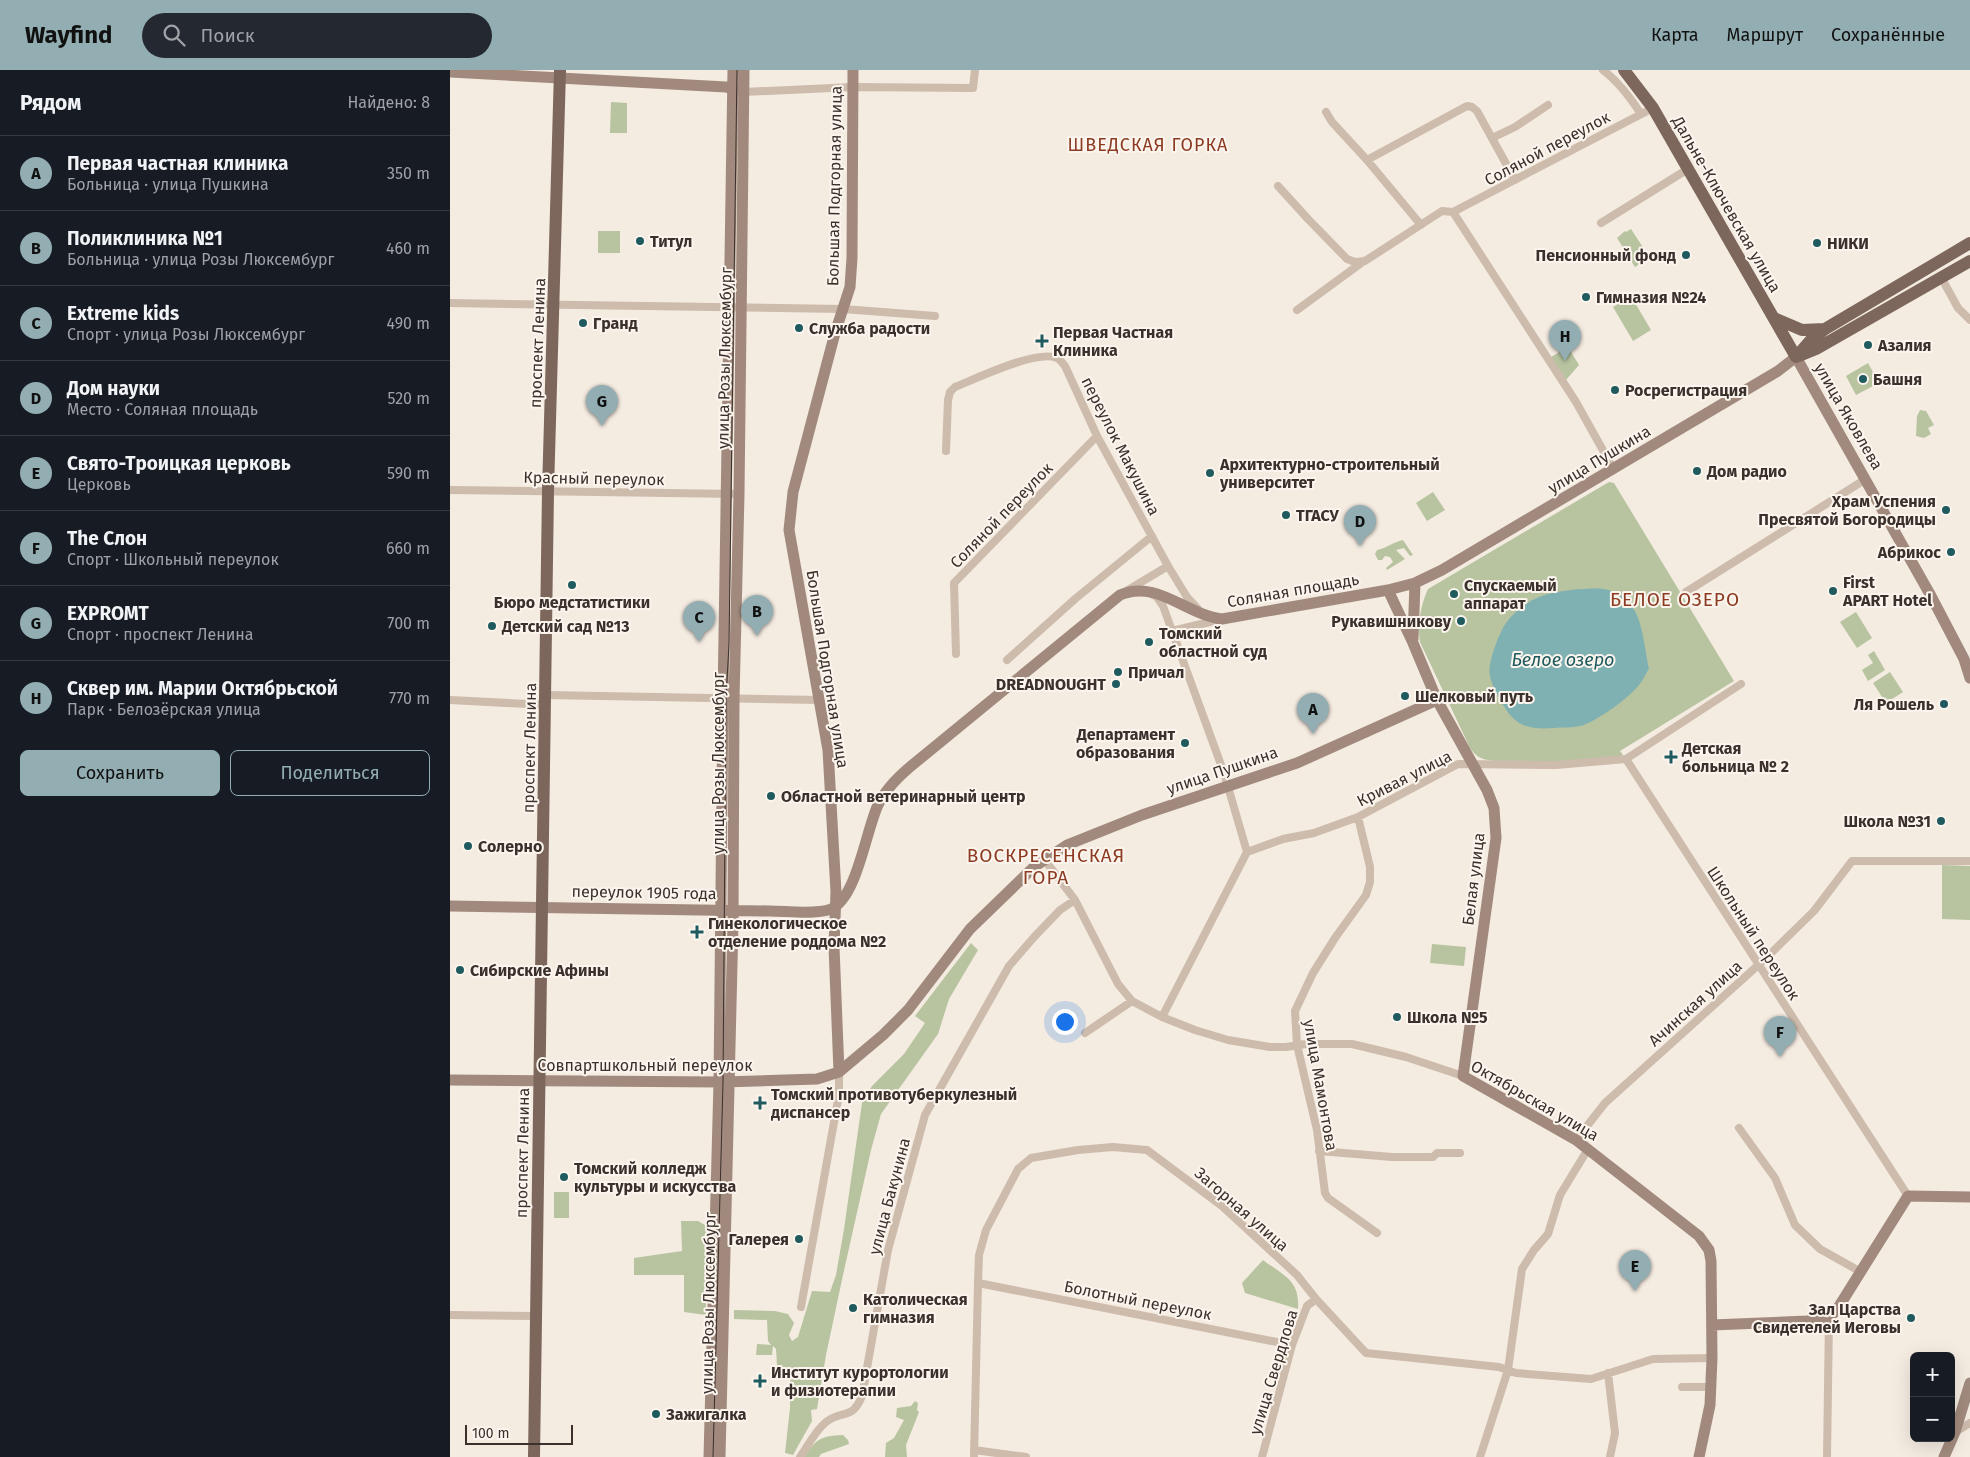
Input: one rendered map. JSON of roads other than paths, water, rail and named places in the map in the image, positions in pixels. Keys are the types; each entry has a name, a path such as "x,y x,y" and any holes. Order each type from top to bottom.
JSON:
{"main road":[{"name":"Дальне-Ключевская улица","path":"1624,70 1647,111 1688,168 1796,357"},
{"name":"проспект Ленина","path":"534,1457 548,491 555,305 560,74"},
{"name":"улица Пушкина","path":"1796,357 1810,341 1825,329 1970,244"},
{"name":"улица Пушкина","path":"1796,357 1816,349 1970,260"},
{"path":"1774,318 1802,330 1825,329"}],"street":[{"name":"улица Розы Люксембург","path":"720,1457 728,699 733,494 738,90 733,70"},
{"name":"улица Розы Люксембург","path":"738,90 744,70"},
{"name":"Большая Подгорная улица","path":"801,1307 840,1094 834,949 836,907 828,750 789,530 793,492 834,333 850,287 852,258 853,70"},
{"path":"450,72 560,74 738,90 853,87 973,88 975,70"},
{"path":"1603,70 1614,78 1647,111"},
{"path":"1492,138 1515,127 1548,105"},
{"path":"1367,160 1467,106 1472,107 1477,112 1515,180"},
{"name":"Соляной переулок","path":"1297,310 1365,261 1442,211 1453,212 1647,111"},
{"path":"1326,112 1332,122 1367,160 1421,225"},
{"path":"1601,222 1688,168"},
{"path":"1278,186 1347,259 1355,262 1365,261"},
{"path":"1453,212 1515,306 1592,429 1614,470"},
{"path":"1941,277 1958,308 1970,320"},
{"path":"450,304 843,309 935,316"},
{"name":"переулок Макушина","path":"946,451 950,392 955,388 1012,364 1040,356 1057,358 1065,366 1097,436 1168,566 1187,598 1205,616"},
{"name":"улица Пушкина","path":"1388,590 1415,583 1442,570 1614,470 1778,371 1796,357"},
{"name":"улица Яковлева","path":"1796,357 1931,596 1964,659 1970,678"},
{"name":"Соляной переулок","path":"956,654 954,583 1097,436"},
{"path":"1686,592 1866,479"},
{"name":"Красный переулок","path":"450,490 733,494"},
{"path":"1007,660 1152,536"},
{"path":"836,907 851,885 878,804 895,781 1120,595 1168,566"},
{"path":"1413,643 1415,583"},
{"path":"1142,590 1157,598 1162,606 1227,785 1247,852 1162,1017"},
{"name":"Соляная площадь","path":"1120,595 1130,591 1142,590 1161,594 1205,616 1222,619 1388,590"},
{"path":"1388,590 1413,643 1436,700"},
{"path":"1172,631 1222,619"},
{"name":"Кривая улица","path":"1247,852 1283,839 1314,833 1358,817 1458,764 1556,765 1626,759 1741,684"},
{"path":"450,700 820,700"},
{"name":"улица Пушкина","path":"839,1072 883,1035 908,1010 970,929 1002,896 1044,859 1067,844 1227,785 1297,763 1436,700"},
{"name":"Белая улица","path":"1436,700 1487,790 1494,808 1496,838 1463,1076"},
{"name":"Школьный переулок","path":"1626,759 1908,1196"},
{"name":"улица Мамонтова","path":"1358,817 1370,867 1370,882 1366,895 1313,973 1295,1012 1297,1045 1317,1130 1323,1188 1328,1198 1377,1233"},
{"name":"Октябрьская улица","path":"1044,859 1075,900 1118,984 1132,1001 1162,1017 1228,1040 1270,1047 1352,1044 1406,1058 1463,1076 1576,1140 1699,1236 1708,1250 1711,1261 1712,1325 1711,1387 1706,1426 1699,1457"},
{"name":"Ачинская улица","path":"1576,1140 1605,1103 1758,965 1814,911 1852,862 1970,861"},
{"name":"улица Бакунина","path":"800,1457 827,1421 858,1408 862,1396 888,1250 925,1114 1009,966 1060,910 1075,900"},
{"name":"переулок 1905 года","path":"450,906 543,906 819,912 836,907"},
{"path":"1086,1033 1132,1001"},
{"name":"Совпартшкольный переулок","path":"450,1080 725,1082 817,1080 839,1072"},
{"name":"улица Розы Люксембург","path":"709,1457 725,1082"},
{"path":"1739,1128 1775,1178 1795,1225 1820,1250 1861,1272"},
{"name":"Загорная улица","path":"974,1453 979,1255 986,1230 1018,1169 1031,1158 1043,1154 1114,1147 1147,1150 1222,1206 1297,1275 1316,1299 1366,1353 1482,1365 1544,1377 1591,1379 1653,1359 1712,1358"},
{"path":"1480,1457 1508,1370 1522,1269 1534,1250 1548,1234 1560,1195 1588,1149"},
{"path":"1319,1151 1392,1157 1433,1157 1436,1153 1460,1153"},
{"path":"1712,1325 1807,1321 1828,1318 1838,1308 1908,1196 1970,1197"},
{"name":"Болотный переулок","path":"978,1283 1292,1345"},
{"name":"улица Свердлова","path":"1262,1457 1292,1345 1307,1306 1316,1299"},
{"path":"450,1315 536,1316"},
{"path":"1827,1457 1828,1318"},
{"path":"1608,1373 1615,1433 1610,1457"},
{"path":"1955,1432 1970,1383"},
{"path":"1682,1387 1711,1387"},
{"path":"1955,1432 1970,1423"},
{"path":"1944,1457 1951,1442"},
{"path":"974,1453 1026,1457"}],"water":[{"name":"Белое озеро","path":"1580,589 1604,589 1617,593 1634,609 1642,631 1649,668 1640,683 1628,696 1603,715 1586,724 1574,727 1543,728 1523,725 1507,711 1491,681 1490,665 1499,637 1511,617 1532,600 1552,593"}],"tram line":[{"path":"713,1457 723,1082 726,699 729,644 737,70"}],"place":[{"name":"Титул","path":"640,241"},
{"name":"НИКИ","path":"1817,243"},
{"name":"Пенсионный фонд","path":"1686,255"},
{"name":"Гимназия №24","path":"1586,297"},
{"name":"Гранд","path":"583,323"},
{"name":"Служба радости","path":"799,328"},
{"name":"Первая Частная Клиника","path":"1042,341"},
{"name":"Азалия","path":"1868,345"},
{"name":"Сквер им. Марии Октябрьской","path":"1565,361"},
{"name":"Башня","path":"1863,379"},
{"name":"Росрегистрация","path":"1615,390"},
{"name":"EXPROMT","path":"602,426"},
{"name":"Дом радио","path":"1697,471"},
{"name":"Архитектурно-строительный университет","path":"1210,473"},
{"name":"Храм Успения Пресвятой Богородицы","path":"1946,510"},
{"name":"ТГАСУ","path":"1286,515"},
{"name":"Дом науки","path":"1360,546"},
{"name":"Абрикос","path":"1951,552"},
{"name":"Бюро медстатистики","path":"572,585"},
{"name":"First APART Hotel","path":"1833,591"},
{"name":"Спускаемый аппарат","path":"1454,594"},
{"name":"Рукавишникову","path":"1461,621"},
{"name":"Детский сад №13","path":"492,626"},
{"name":"Поликлиника №1","path":"757,636"},
{"name":"Extreme kids","path":"699,642"},
{"name":"Томский областной суд","path":"1149,642"},
{"name":"Причал","path":"1118,672"},
{"name":"DREADNOUGHT","path":"1116,684"},
{"name":"Шелковый путь","path":"1405,696"},
{"name":"Ля Рошель","path":"1944,704"},
{"name":"Первая частная клиника","path":"1313,734"},
{"name":"Департамент образования","path":"1185,743"},
{"name":"Детская больница № 2","path":"1671,757"},
{"name":"Областной ветеринарный центр","path":"771,796"},
{"name":"Школа №31","path":"1941,821"},
{"name":"Солерно","path":"468,846"},
{"name":"Гинекологическое отделение роддома №2","path":"697,932"},
{"name":"Сибирские Афины","path":"460,970"},
{"name":"Школа №5","path":"1397,1017"},
{"name":"The Слон","path":"1780,1057"},
{"name":"Томский противотуберкулезный диспансер","path":"760,1103"},
{"name":"Томский колледж культуры и искусства","path":"564,1177"},
{"name":"Галерея","path":"799,1239"},
{"name":"Свято-Троицкая церковь","path":"1635,1291"},
{"name":"Католическая гимназия","path":"853,1308"},
{"name":"Зал Царства Свидетелей Иеговы","path":"1911,1318"},
{"name":"Институт курортологии и физиотерапии","path":"760,1381"},
{"name":"Зажигалка","path":"656,1414"}],"district":[{"name":"ШВЕДСКАЯ ГОРКА","path":"1148,145"},
{"name":"БЕЛОЕ ОЗЕРО","path":"1675,599"},
{"name":"ВОСКРЕСЕНСКАЯ ГОРА","path":"1046,866"}]}
